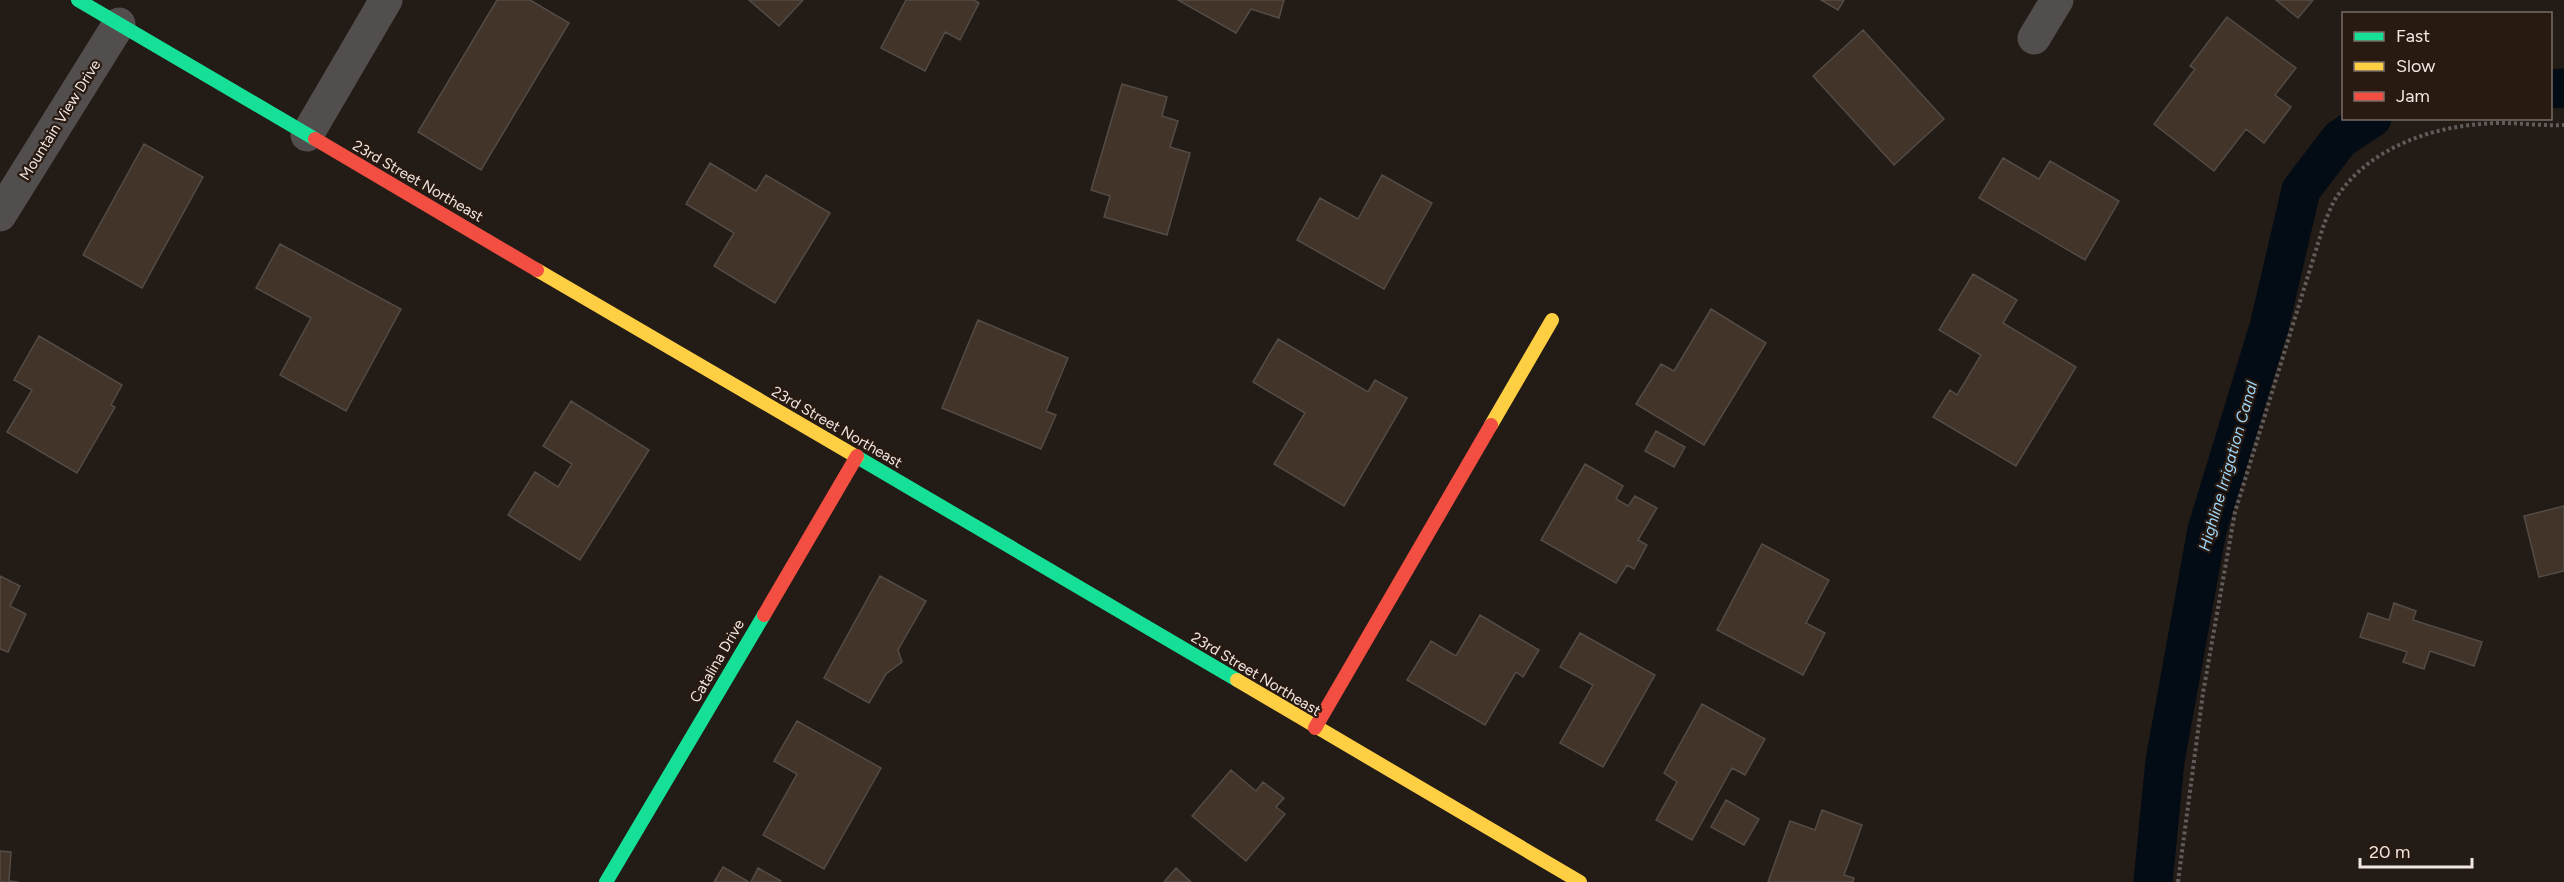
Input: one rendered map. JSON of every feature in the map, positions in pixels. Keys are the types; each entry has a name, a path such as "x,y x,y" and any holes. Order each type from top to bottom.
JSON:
{"street":[{"name":"23rd Street Northeast","path":"78,0 1580,882"},
{"path":"307,135 386,0"},
{"path":"2034,38 2056,0"},
{"name":"Mountain View Drive","path":"0,215 119,24"},
{"path":"1315,728 1552,320"},
{"name":"Catalina Drive","path":"606,882 856,456"}],"path":[{"path":"2178,882 2203,693 2235,512 2324,224 2337,195 2364,167 2401,142 2454,127 2499,123 2564,125"}],"building":[{"path":"497,0 530,0 569,23 481,170 418,132"},
{"path":"749,0 803,0 779,26"},
{"path":"906,0 974,0 979,3 960,40 945,32 925,71 881,48"},
{"path":"1178,0 1284,0 1279,18 1251,9 1236,33"},
{"path":"1821,0 1844,0 1838,10"},
{"path":"2276,0 2313,0 2298,18"},
{"path":"2227,17 2296,68 2275,95 2291,107 2264,143 2246,129 2214,171 2154,124 2195,69 2190,66"},
{"path":"1863,30 1944,119 1894,165 1813,76"},
{"path":"1122,84 1167,97 1162,116 1178,121 1170,147 1190,153 1167,235 1104,217 1110,196 1091,190"},
{"path":"144,144 203,177 142,288 83,255"},
{"path":"2003,158 2039,179 2050,161 2119,201 2085,260 1979,198"},
{"path":"710,163 756,191 766,175 830,213 775,303 714,266 734,233 686,204"},
{"path":"1382,175 1432,203 1384,289 1297,240 1320,198 1358,219"},
{"path":"280,244 401,309 346,411 280,375 311,318 256,288"},
{"path":"1973,274 2017,300 2003,323 2076,367 2016,466 1933,417 1950,390 1957,395 1981,355 1939,330"},
{"path":"1711,309 1766,343 1704,445 1636,404 1661,364 1674,371"},
{"path":"978,320 1068,358 1046,411 1056,415 1041,449 942,408"},
{"path":"39,336 122,385 111,405 115,407 77,473 7,432 32,390 14,380"},
{"path":"1278,339 1368,392 1375,380 1407,398 1344,506 1274,464 1305,413 1253,382"},
{"path":"571,401 649,450 580,560 508,515 535,472 558,487 572,464 543,446"},
{"path":"1656,431 1685,447 1674,467 1645,451"},
{"path":"1585,464 1623,486 1616,499 1628,506 1635,496 1657,508 1638,540 1647,545 1634,569 1627,565 1616,583 1541,540"},
{"path":"2564,506 2564,571 2539,577 2524,516"},
{"path":"1762,544 1829,580 1806,623 1825,633 1803,675 1717,630"},
{"path":"0,576 20,586 10,606 26,614 8,652 0,649"},
{"path":"880,576 926,601 898,650 902,662 886,674 869,703 824,678"},
{"path":"2394,603 2416,611 2413,620 2482,642 2474,666 2430,651 2424,669 2403,662 2407,652 2360,637 2368,613 2389,620"},
{"path":"1480,615 1539,650 1523,677 1516,672 1485,725 1407,680 1431,641 1456,656"},
{"path":"1580,633 1655,675 1603,767 1560,743 1593,685 1560,667"},
{"path":"1702,704 1765,739 1745,775 1732,768 1692,840 1656,820 1677,782 1664,773"},
{"path":"797,721 881,768 824,869 763,835 797,774 774,761"},
{"path":"1231,770 1256,791 1263,782 1284,798 1276,807 1285,814 1246,861 1192,816"},
{"path":"1726,800 1759,819 1744,845 1711,827"},
{"path":"1822,810 1862,825 1844,875 1854,878 1853,882 1768,882 1790,821 1815,830"},
{"path":"0,851 11,852 9,881 18,882 0,882"},
{"path":"723,867 749,882 714,882"},
{"path":"758,868 781,881 751,882"},
{"path":"1176,868 1191,882 1164,882"}],"waterway":[{"name":"Highline Irrigation Canal","path":"2552,89 2564,88"},
{"name":"Highline Irrigation Canal","path":"2153,882 2165,761 2207,530 2269,327 2301,190 2340,139 2369,120"}],"traffic: fast":[{"path":"78,0 315,139"},
{"path":"857,457 1237,680"},
{"path":"606,882 764,615"}],"traffic: slow":[{"path":"537,270 857,457"},
{"path":"1491,425 1552,320"},
{"path":"1237,680 1580,882"}],"traffic: jam":[{"path":"315,139 537,270"},
{"path":"1315,728 1491,425"},
{"path":"764,615 857,456"}]}
